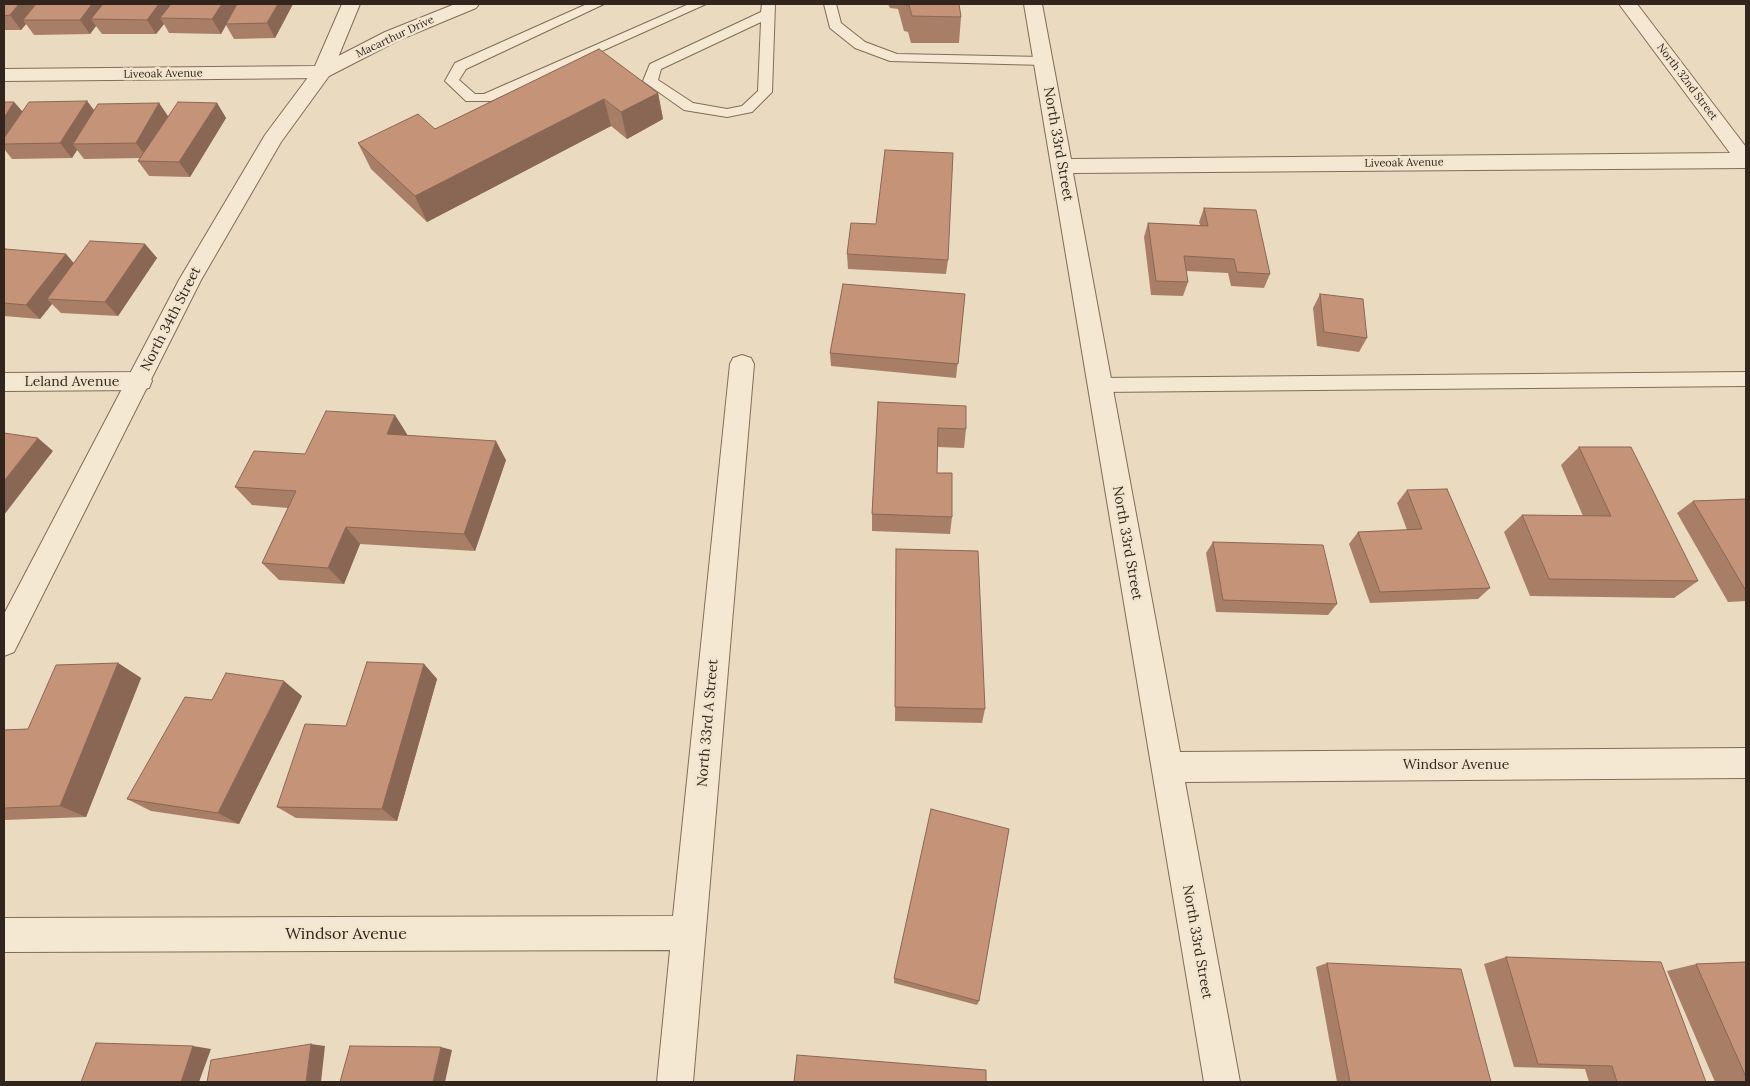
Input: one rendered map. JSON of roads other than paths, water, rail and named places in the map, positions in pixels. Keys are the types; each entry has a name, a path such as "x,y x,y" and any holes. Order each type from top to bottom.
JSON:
{"street":[{"name":"North 34th Street","path":"4,643 140,381 190,280 267,148 322,72 351,4"},
{"name":"Macarthur Drive","path":"322,72 392,36 470,4"},
{"name":"North 33rd Street","path":"1033,4 1222,1082"},
{"name":"North 32nd Street","path":"1628,4 1746,160"},
{"name":"Liveoak Avenue","path":"4,75 322,72"},
{"name":"Liveoak Avenue","path":"1061,166 1746,160"},
{"name":"North 33rd A Street","path":"675,1082 742,364"},
{"name":"Leland Avenue","path":"4,382 140,381"},
{"name":"Windsor Avenue","path":"1167,767 1746,763"},
{"name":"Windsor Avenue","path":"4,935 689,933"}],"lane":[{"path":"598,4 460,66 452,80 471,98 486,98 698,4"},
{"path":"830,4 835,25 860,46 895,58 1043,61"},
{"path":"768,9 765,92 747,109 727,113 689,107 650,81 655,67 768,9"},
{"path":"1100,385 1746,380"}]}
